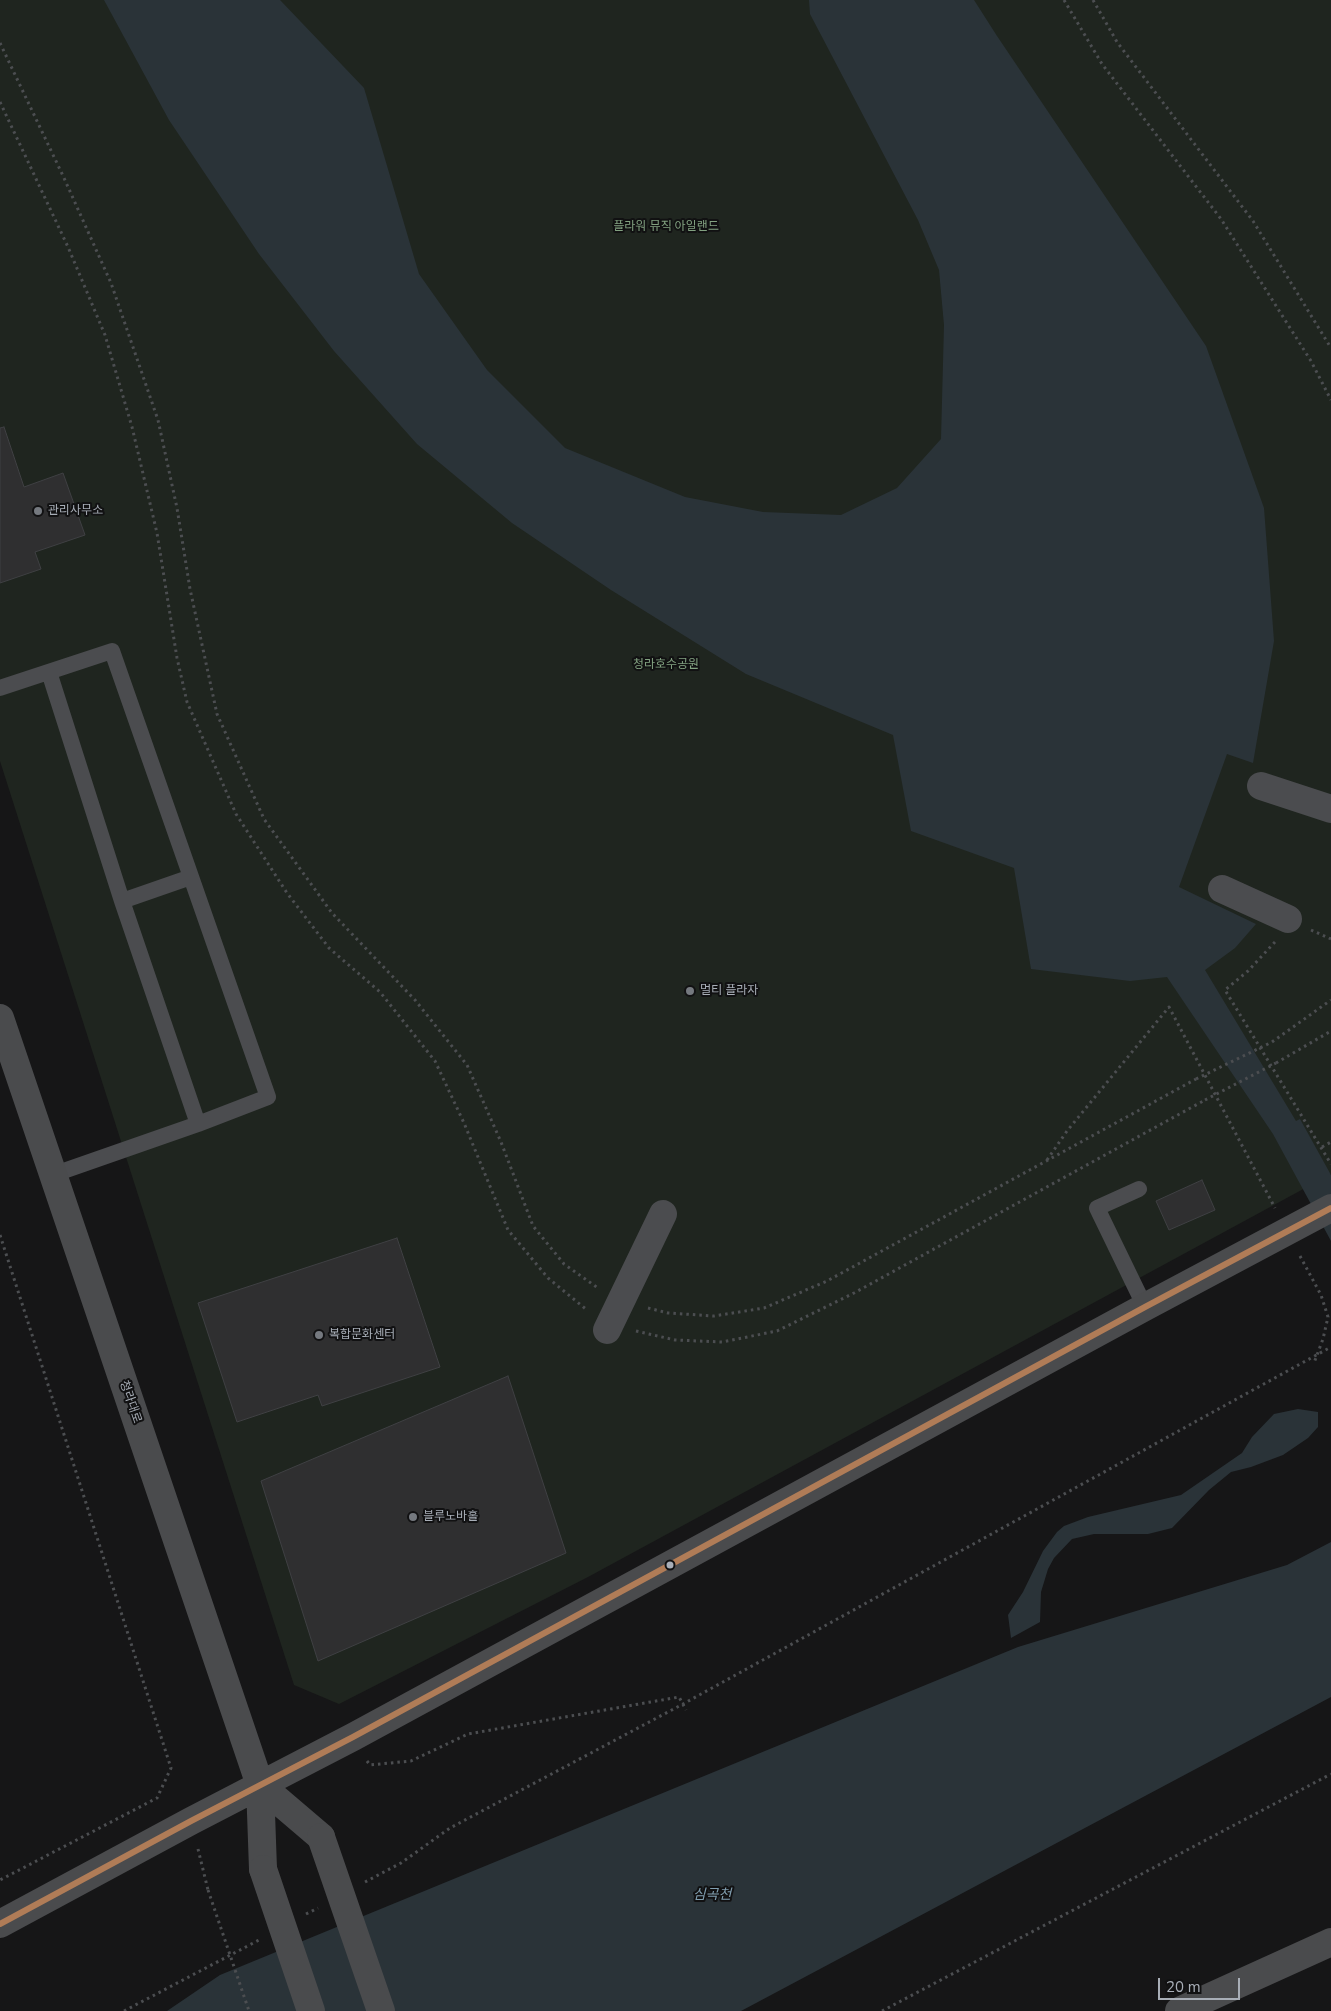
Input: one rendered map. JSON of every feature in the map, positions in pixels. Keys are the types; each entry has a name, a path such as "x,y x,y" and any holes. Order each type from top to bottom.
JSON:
{"street":[{"path":"1262,786 1331,809"},
{"path":"1222,890 1288,919"},
{"name":"청라대로","path":"0,1018 260,1785"},
{"path":"0,1924 191,1821 353,1737 1145,1306 1331,1208"},
{"path":"613,1318 663,1214"},
{"path":"260,1785 321,1837 381,2011"},
{"path":"260,1785 263,1869 311,2011"},
{"path":"1179,2011 1331,1942"}],"lane":[{"path":"0,688 112,651 268,1097 198,1124 52,1174"},
{"path":"49,672 122,901 198,1124"},
{"path":"122,901 191,877"},
{"path":"1139,1189 1097,1208 1145,1306"}],"path":[{"path":"1064,0 1102,64 1221,219 1311,361 1331,400"},
{"path":"1093,0 1117,42 1253,221 1331,348"},
{"path":"0,43 111,283 158,420 177,508 190,589 217,714 264,819 332,913 415,1000 467,1065 501,1142 533,1226 564,1264 611,1296 613,1318 621,1327 675,1340 722,1342 777,1331 854,1293 1276,1063 1331,1031"},
{"path":"0,102 68,247 105,336 132,427 157,533 177,658 188,702 236,814 288,893 329,948 380,992 435,1061 464,1122 508,1230 548,1278 586,1310 613,1318 668,1313 714,1316 764,1308 827,1281 1196,1079 1272,1042 1331,1000"},
{"path":"1331,939 1288,919 1273,947 1224,990 1331,1164"},
{"path":"1046,1161 1067,1131 1170,1007 1321,1295 1328,1317 1323,1339 1314,1363"},
{"path":"1322,1147 1331,1142"},
{"path":"0,1235 171,1768 157,1798 0,1880"},
{"path":"450,1828 683,1704 1331,1347"},
{"path":"353,1737 370,1765 411,1761 468,1734 679,1697 686,1710"},
{"path":"882,2011 1331,1774"},
{"path":"191,1821 208,1890 249,2011"}],"green space":[{"name":"청라호수공원","path":"0,0 1331,0 1331,1174 588,1577 339,1704 294,1685 0,761"}],"water":[{"path":"104,0 280,0 364,88 419,274 487,370 565,448 685,497 763,512 841,515 897,488 941,439 944,325 939,270 918,220 810,14 809,0 974,0 1206,346 1264,508 1274,641 1253,763 1227,754 1179,887 1256,924 1235,948 1205,970 1296,1121 1300,1119 1331,1175 1331,1241 1273,1134 1167,977 1130,981 1031,969 1014,868 911,831 893,735 746,674 611,590 512,523 417,444 334,351 259,254 169,120"},
{"path":"1298,1409 1318,1412 1318,1427 1308,1438 1283,1455 1231,1472 1209,1490 1172,1528 1148,1534 1094,1534 1072,1539 1054,1558 1048,1569 1041,1592 1040,1622 1011,1638 1008,1615 1023,1592 1043,1551 1057,1532 1064,1526 1088,1517 1181,1495 1242,1453 1252,1437 1274,1414"},
{"name":"심곡천","path":"1331,1542 1331,1697 741,2011 167,2011 220,1975 1018,1647 1287,1565"}],"building":[{"name":"관리사무소","path":"4,427 24,487 63,473 85,535 35,552 41,569 0,583 0,428"},
{"path":"1202,1180 1215,1210 1169,1230 1156,1201"},
{"name":"복합문화센터","path":"397,1238 440,1367 322,1406 318,1395 237,1422 198,1303"},
{"name":"블루노바홀","path":"508,1376 566,1553 318,1661 261,1481"}],"transit line":[{"path":"0,1924 191,1821 353,1737 1331,1208"}],"place":[{"name":"관리사무소","path":"38,511"},
{"name":"멀티 플라자","path":"690,991"},
{"name":"복합문화센터","path":"319,1335"},
{"name":"블루노바홀","path":"413,1517"}],"park label":[{"name":"플라워 뮤직 아일랜드","path":"666,227"}]}
